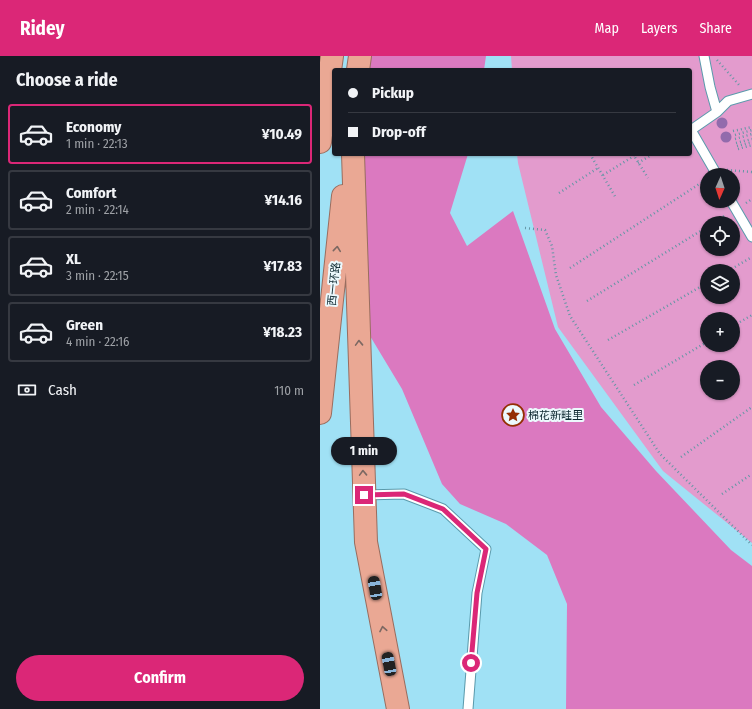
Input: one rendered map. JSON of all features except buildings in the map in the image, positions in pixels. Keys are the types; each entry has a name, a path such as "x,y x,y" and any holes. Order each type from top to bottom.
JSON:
{"highway":[{"path":"320,142 332,56"},
{"path":"358,68 360,56"},
{"name":"西一环路","path":"320,413 347,156"},
{"path":"353,156 366,542 398,709"}],"lane":[{"path":"704,56 717,112"},
{"path":"692,129 717,112 728,101 750,95"},
{"path":"692,132 713,168"},
{"path":"736,208 752,237"},
{"path":"364,495 404,494 443,509 486,549 475,606 468,709"}],"path":[{"path":"714,56 750,95"},
{"path":"752,127 734,133 752,130"},
{"path":"736,144 752,134"},
{"path":"736,144 752,139"},
{"path":"736,144 752,142"},
{"path":"736,144 752,146"},
{"path":"591,156 616,198"},
{"path":"603,175 632,156"},
{"path":"634,156 648,178"},
{"path":"638,163 650,156"},
{"path":"558,193 598,168"},
{"path":"740,171 752,172"},
{"path":"570,268 700,184"},
{"path":"525,228 546,230 552,246 556,275 570,316 660,454 752,545"},
{"path":"587,300 700,231"},
{"path":"740,264 752,257"},
{"path":"608,340 700,287"},
{"path":"740,322 752,315"},
{"path":"634,385 700,346"},
{"path":"681,457 752,407"},
{"path":"722,494 752,474"}],"shaded area":[{"path":"368,56 486,56 484,68 366,68"},
{"path":"511,56 752,56 752,543 663,471 558,327 517,156 692,156 692,68 512,68"},
{"path":"361,156 467,156 450,213 467,246 513,211 555,329 601,407 656,471 731,550 752,566 752,709 566,709 567,604 547,555 506,524 460,504 442,484 402,389 361,321"}],"place":[{"name":"棉花新畦里","path":"513,415"}],"route":[{"path":"364,495 404,494 443,509 486,549 477,593 471,663"}]}
